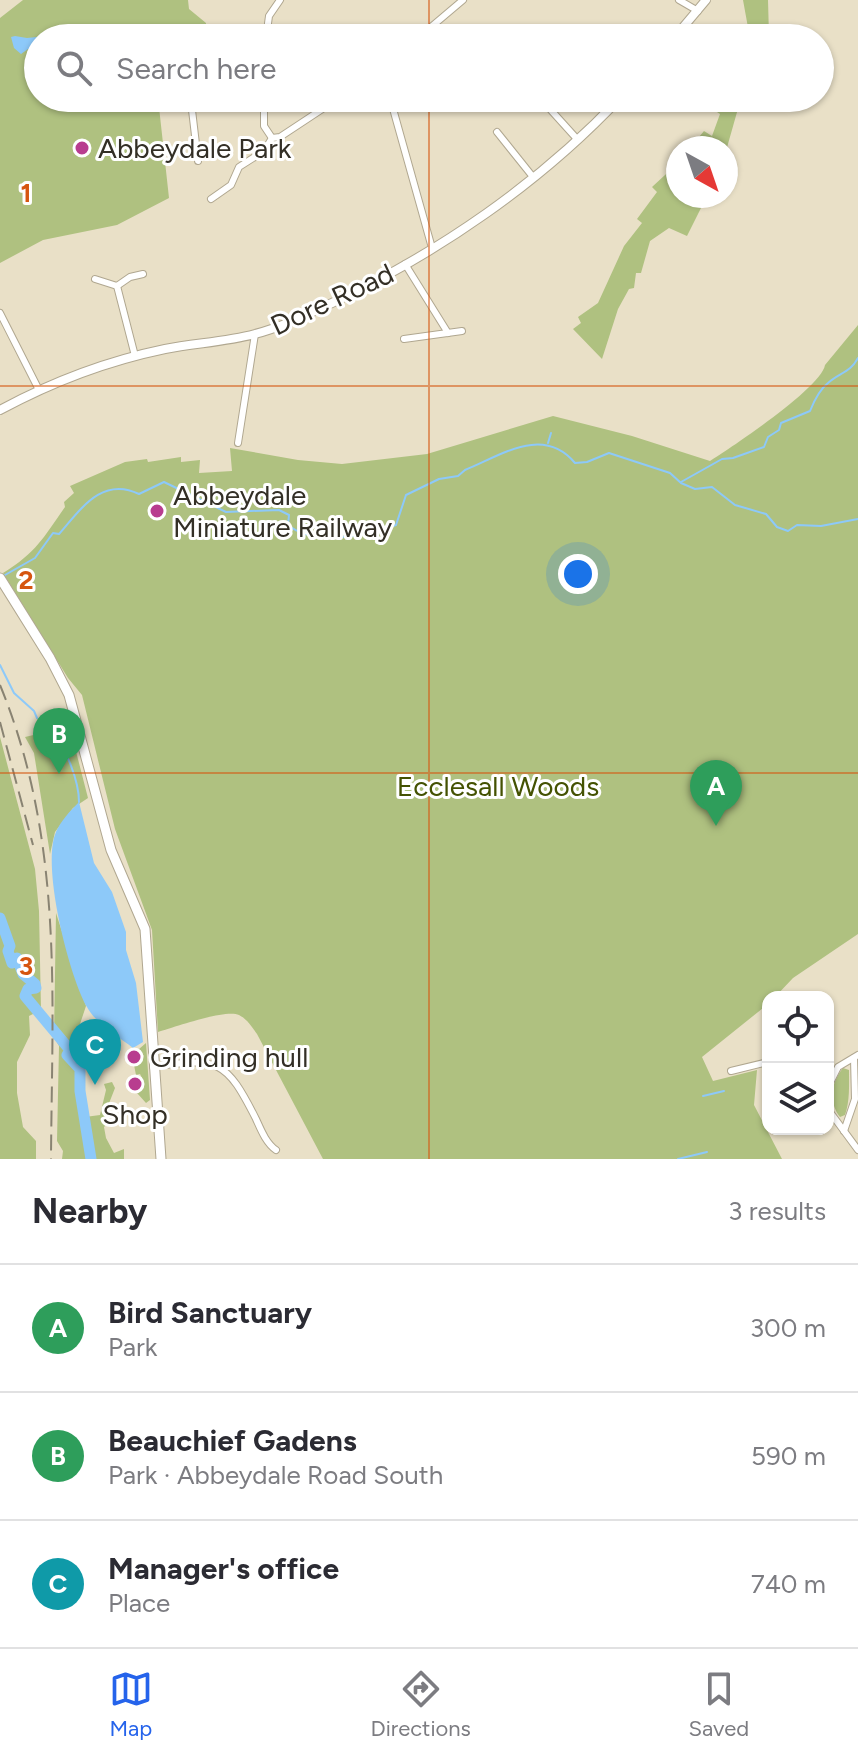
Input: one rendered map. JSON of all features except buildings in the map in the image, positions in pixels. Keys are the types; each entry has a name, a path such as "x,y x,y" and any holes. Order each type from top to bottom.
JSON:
{"main road":[{"path":"0,578 50,658 69,695 111,850 145,929 161,1159"}],"street":[{"path":"268,24 269,16 280,0"},
{"path":"435,24 463,0"},
{"path":"679,0 698,11"},
{"path":"688,24 706,0"},
{"path":"192,112 198,161"},
{"path":"264,112 264,126 272,138"},
{"path":"272,138 280,137 318,112"},
{"path":"394,112 432,248"},
{"path":"553,112 577,139"},
{"name":"Dore Road","path":"0,410 39,390 135,356 255,334 299,318 432,248 533,177 607,112"},
{"path":"497,132 533,177"},
{"path":"211,199 231,185 239,167 264,151 272,138"},
{"path":"405,264 448,333"},
{"path":"95,279 109,286 117,286 130,277 143,274"},
{"path":"117,286 135,356"},
{"path":"0,313 39,390"},
{"path":"404,339 462,331"},
{"path":"238,443 255,334"},
{"path":"834,1073 838,1067 856,1056"},
{"path":"844,1131 855,1099 856,1056"},
{"path":"153,1067 192,1061 212,1063 221,1068 241,1090 268,1143 276,1150"},
{"path":"731,1071 764,1063"},
{"path":"834,1117 858,1150"}],"green space":[{"name":"Abbeydale Park","path":"23,0 188,0 189,9 206,24 24,24 24,112 160,112 169,198 117,225 43,240 0,263 0,18"},
{"path":"743,0 768,0 769,24 747,24"},
{"path":"717,112 737,112 730,136 712,136 720,114"},
{"path":"666,174 666,208 701,208 687,236 669,228 650,241 641,273 636,273 634,288 629,289 618,309 602,359 573,329 581,323 578,317 598,303 624,246 642,223 637,219 657,192 652,187"},
{"name":"Ecclesall Woods","path":"858,325 858,934 793,978 781,991 762,991 762,1009 702,1057 713,1081 757,1070 754,1105 762,1120 762,1135 770,1135 782,1159 323,1159 257,1034 239,1015 223,1014 158,1032 152,930 115,829 82,695 68,678 3,573 32,551 45,536 65,507 64,502 74,493 70,486 125,462 147,459 148,462 181,457 181,462 200,460 199,473 232,471 230,448 342,464 427,454 553,416 632,436 710,461 793,402 820,375"},
{"path":"63,728 71,732 88,798 73,808 55,832 50,854 34,753 25,737"},
{"path":"0,737 35,869 39,911 41,1010 29,1016 30,1035 17,1062 17,1093 23,1127 36,1141 36,1159 0,1159"},
{"path":"56,913 86,1006 80,1024 72,1034 72,1044 83,1064 80,1090 85,1117 100,1115 106,1090 104,1084 112,1082 115,1088 106,1111 109,1122 104,1127 114,1153 124,1149 124,1159 62,1159 63,1151 57,1141 59,1046 54,1037"},
{"path":"146,1043 150,1100 146,1103 137,1093 141,1087 138,1080 142,1078 140,1074 136,1075 134,1065 144,1056 139,1049"},
{"path":"843,1068 849,1070 848,1104 845,1115 840,1117 834,1105 836,1080"}],"water":[{"path":"11,37 24,38 24,52 21,54 14,48"},
{"path":"79,802 94,863 112,892 126,932 126,950 136,983 143,1042 133,1048 102,1025 87,1007 72,971 59,920 54,894 52,848 58,828"}],"waterway":[{"path":"681,482 722,459 764,447 768,437 779,430 781,423 810,411 822,389 858,358"},
{"path":"548,443 551,433"},
{"path":"5,575 35,558 53,533 59,534 93,498 114,489 139,494 164,482 226,512 279,510 289,515 288,525 299,531 340,537 396,525 406,495 439,479 458,476 508,451 536,445 550,446 575,463 587,462 609,453 670,473 681,483 695,489 712,487 735,505 766,514 777,527 788,531 797,525 821,526 858,519"},
{"path":"0,665 14,693 34,711 37,718"},
{"path":"52,732 71,765 79,802"},
{"path":"0,918 10,946 8,951 12,963 17,958 23,974 35,984 36,988 28,989 25,996 70,1050 67,1055 80,1069 80,1091 91,1159"},
{"path":"70,1050 94,1031"},
{"path":"703,1096 724,1091"},
{"path":"678,1159 707,1152"}],"railway":[{"path":"0,685 21,743 45,860 52,978 51,1159"},
{"path":"0,722 33,845"}],"place":[{"name":"Abbeydale Park","path":"82,148"},
{"name":"Abbeydale Miniature Railway","path":"157,511"},
{"name":"Beauchief Gadens","path":"59,774"},
{"name":"Bird Sanctuary","path":"716,826"},
{"name":"Grinding hull","path":"134,1057"},
{"name":"Shop","path":"135,1084"},
{"name":"Manager's office","path":"95,1085"}]}
